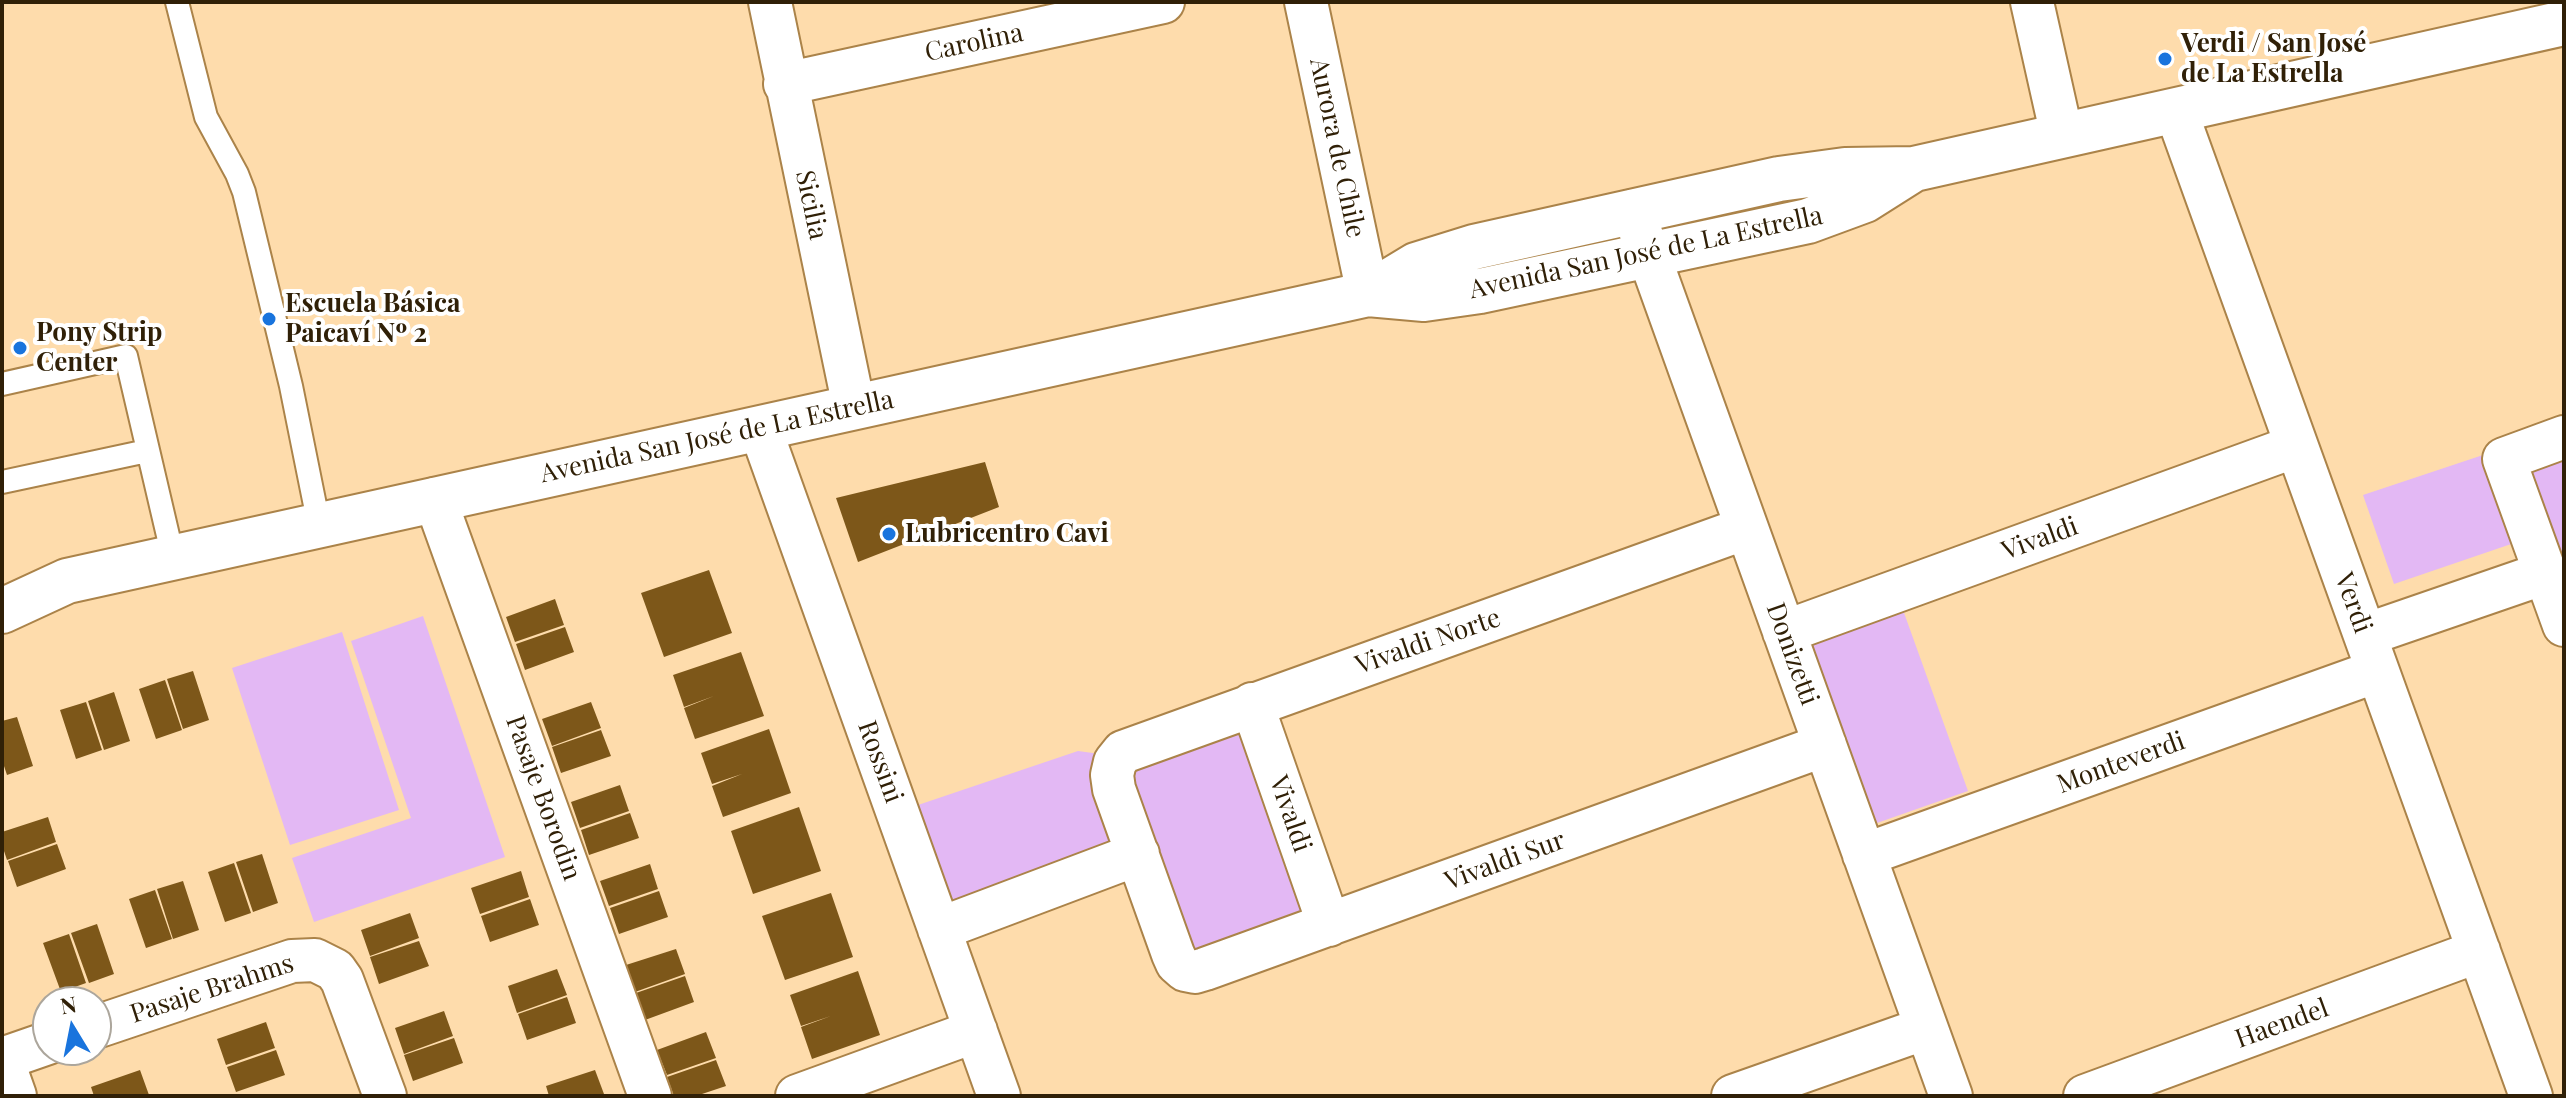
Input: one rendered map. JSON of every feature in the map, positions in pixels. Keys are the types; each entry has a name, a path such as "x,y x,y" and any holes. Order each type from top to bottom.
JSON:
{"main road":[{"name":"Avenida San José de La Estrella","path":"1368,294 1416,265 1474,247 1779,179 1845,170 1914,169 2564,23"},
{"name":"Avenida San José de La Estrella","path":"2,611 67,581 1368,294 1424,299 1466,293 1808,221 1865,200 1914,169"},
{"name":"Avenida San José de La Estrella","path":"2,577 67,581"},
{"path":"2,1061 14,1096"}],"street":[{"name":"Sicilia","path":"770,2 854,407"},
{"name":"Carolina","path":"785,84 1163,2"},
{"name":"Aurora de Chile","path":"1306,2 1368,294"},
{"path":"2032,2 2062,136"},
{"name":"Verdi","path":"2176,111 2531,1096"},
{"name":"Donizetti","path":"1633,211 1951,1096"},
{"name":"Rossini","path":"760,428 999,1096"},
{"path":"2564,437 2504,459 2564,625"},
{"name":"Vivaldi","path":"1784,632 2296,446"},
{"name":"Pasaje Borodin","path":"435,499 650,1096"},
{"name":"Vivaldi Norte","path":"1138,854 1114,789 1112,775 1115,762 1123,752 1134,746 1746,528"},
{"name":"Monteverdi","path":"1864,855 2371,653 2545,573"},
{"name":"Vivaldi","path":"1252,704 1329,925"},
{"name":"Vivaldi Sur","path":"1138,854 1177,963 1185,970 1195,972 1825,745"},
{"path":"939,929 1138,854"},
{"name":"Haendel","path":"2085,1096 2479,951"},
{"name":"Pasaje Brahms","path":"112,1022 292,961 315,960 335,970 342,980 385,1096"},
{"path":"1733,1096 1926,1028"},
{"path":"797,1096 976,1031"},
{"path":"2,1061 32,1049"}],"lane":[{"path":"177,2 206,117 244,192 291,386 319,525"},
{"path":"2,384 126,356 173,557"},
{"path":"2,482 147,451"}],"shaded area":[{"path":"2489,453 2520,541 2394,584 2363,495"},
{"path":"2564,454 2564,580 2523,469"},
{"path":"1903,610 1968,791 1877,823 1812,643"},
{"path":"423,616 505,857 314,922 292,858 411,818 351,641"},
{"path":"342,632 399,810 290,845 232,668"},
{"path":"1236,719 1310,910 1191,965 1145,835 954,906 918,805 1078,751 1137,759"}],"building":[{"name":"Lubricentro Cavi","path":"985,462 999,507 858,562 836,498"},
{"path":"709,570 732,633 664,657 641,593"},
{"path":"555,599 564,625 515,642 506,617"},
{"path":"565,627 574,652 525,670 516,644"},
{"path":"741,652 764,716 695,739 684,708 714,696 684,707 673,675"},
{"path":"193,671 209,720 183,729 167,679"},
{"path":"165,680 182,730 156,739 139,689"},
{"path":"114,692 130,741 104,750 88,701"},
{"path":"86,702 102,750 76,759 60,710"},
{"path":"591,702 601,728 552,746 542,719"},
{"path":"17,717 33,766 7,775 2,760 2,721"},
{"path":"769,729 791,793 723,817 712,786 742,774 712,784 701,753"},
{"path":"601,730 611,756 561,773 552,747"},
{"path":"620,785 629,811 580,828 571,802"},
{"path":"799,807 821,871 753,894 731,831"},
{"path":"630,813 639,838 589,855 581,830"},
{"path":"48,817 56,842 7,860 2,832"},
{"path":"57,844 66,869 17,887 8,861"},
{"path":"262,854 278,903 253,912 236,862"},
{"path":"234,863 251,913 225,922 208,872"},
{"path":"650,864 658,889 609,906 600,881"},
{"path":"521,871 529,897 480,914 471,888"},
{"path":"183,881 199,930 173,939 157,889"},
{"path":"155,890 172,939 146,948 129,899"},
{"path":"659,891 668,917 619,934 610,908"},
{"path":"831,893 853,957 785,980 762,916"},
{"path":"530,899 539,925 490,942 481,916"},
{"path":"410,913 419,938 370,956 361,930"},
{"path":"97,924 114,974 89,983 71,933"},
{"path":"69,934 86,983 59,986 43,943"},
{"path":"419,941 429,966 379,984 370,957"},
{"path":"676,949 685,974 635,992 626,965"},
{"path":"557,969 567,995 517,1013 508,986"},
{"path":"858,971 880,1035 812,1059 801,1027 831,1016 801,1026 790,995"},
{"path":"685,976 694,1002 645,1020 636,993"},
{"path":"567,997 576,1023 527,1040 518,1014"},
{"path":"444,1011 453,1036 404,1054 395,1028"},
{"path":"266,1022 275,1048 226,1065 217,1039"},
{"path":"706,1032 716,1058 667,1075 657,1050"},
{"path":"454,1038 463,1063 413,1081 404,1055"},
{"path":"276,1050 285,1075 236,1092 227,1067"},
{"path":"716,1060 726,1086 696,1096 674,1096 667,1077"},
{"path":"140,1070 149,1095 94,1096 91,1087"},
{"path":"595,1070 604,1094 549,1096 546,1086"}],"place":[{"name":"Verdi / San José de La Estrella","path":"2165,59"},
{"name":"Escuela Básica Paicaví Nº 2","path":"269,319"},
{"name":"Pony Strip Center","path":"20,348"},
{"name":"Lubricentro Cavi","path":"889,534"}]}
